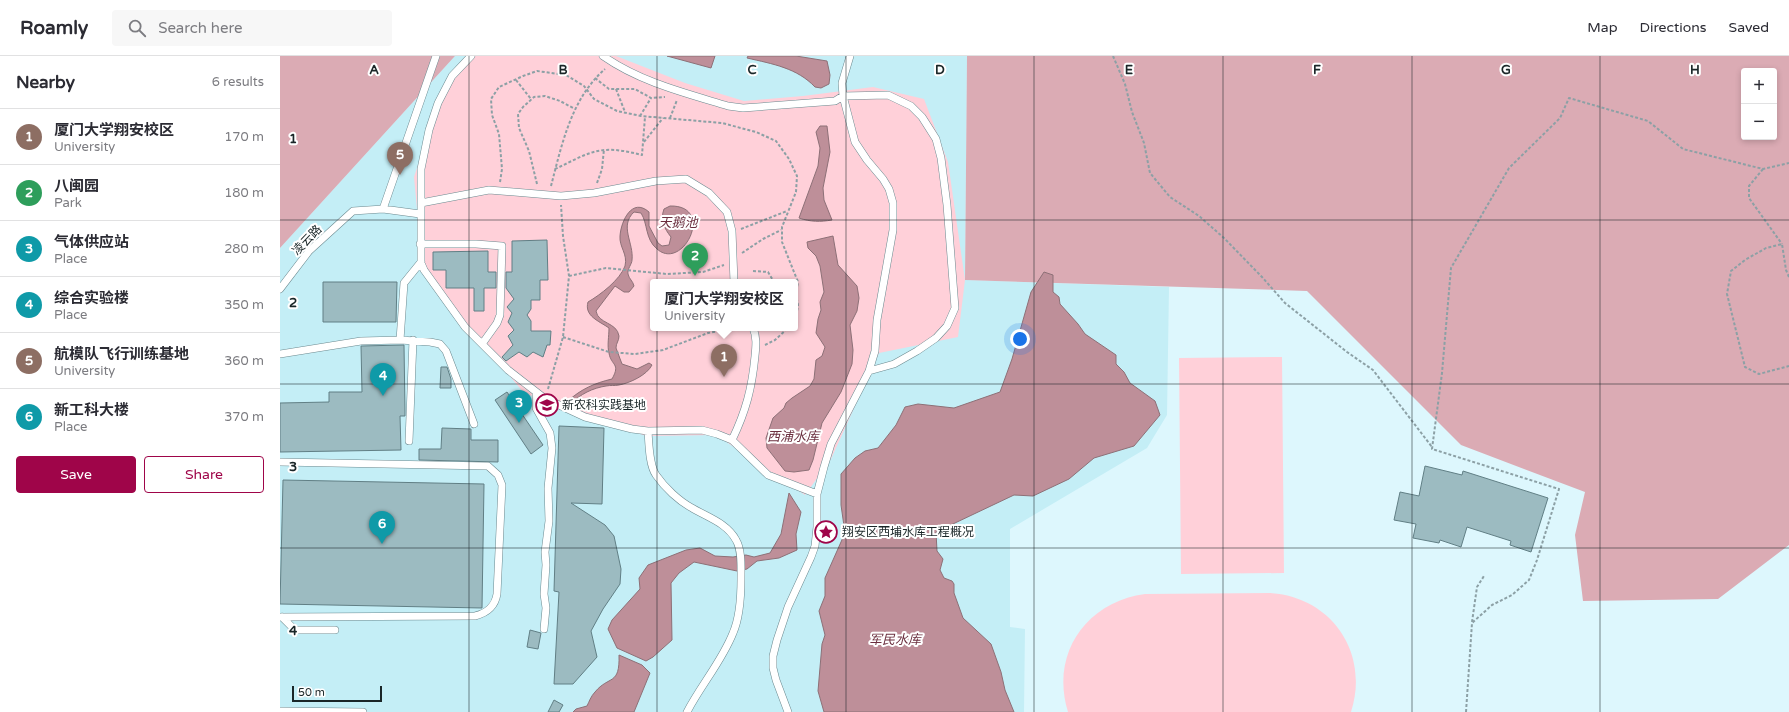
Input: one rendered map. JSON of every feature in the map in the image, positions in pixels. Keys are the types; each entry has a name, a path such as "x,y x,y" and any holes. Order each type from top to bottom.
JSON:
{"lane":[{"path":"420,214 383,209 436,56"},
{"path":"471,56 452,76 438,103 429,130 421,170 420,214 421,262 424,270 465,327 536,393 544,398 585,417 608,424 648,431 702,430 732,440 768,475 817,494"},
{"path":"603,56 612,63 641,78 728,106 743,108 835,101 844,96 888,96 911,106 922,117 936,139 941,158 947,205 955,308 947,326 936,338 894,364 869,371"},
{"path":"788,712 776,680 773,656 776,640 788,607 812,557 815,546 818,511 817,494 831,444 869,371 876,351 880,300 891,250 893,230 893,203 889,189 855,142 842,83 850,56"},
{"path":"421,203 489,190 561,196 594,193 656,182 686,180 703,188 722,205 730,220 732,231 734,279"},
{"name":"凌云路","path":"280,289 309,251 353,211 383,209"},
{"path":"420,244 476,244 502,246 500,315 497,323 482,344"},
{"path":"400,340 404,283 421,262"},
{"path":"732,440 742,419 749,397 756,339 754,331"},
{"path":"409,441 414,340"},
{"path":"280,354 361,341 414,340 440,344 446,351 474,424"},
{"path":"536,393 536,408 550,433 552,448 544,594 546,608 544,630"},
{"path":"648,431 652,464 656,475 675,495 691,508 719,523 728,530 736,539 739,546 739,606 734,632 687,712"},
{"path":"280,462 488,466 498,475 502,485 497,594 496,601 485,613 475,616 281,617"},
{"path":"281,617 295,630 335,630"},
{"path":"280,710 363,712"}],"path":[{"path":"1113,56 1125,84 1132,112 1144,143 1150,173 1170,197 1199,216 1224,238 1285,303 1347,352 1373,370 1432,449 1559,489 1537,560 1529,580 1512,595 1492,606 1472,624"},
{"path":"549,195 569,120 586,89 595,78 612,63"},
{"path":"498,191 502,169 499,134 492,115 491,99 499,87 537,71 566,75 586,89 594,99 617,112 625,112 640,116 722,124 756,132 776,142 789,160 797,176 796,192 782,230 782,242 797,279"},
{"path":"595,78 609,89 635,89 651,98 669,97 680,91"},
{"path":"516,79 531,100"},
{"path":"616,89 625,112"},
{"path":"670,118 680,91"},
{"path":"539,194 529,151 519,128 518,114 534,97 545,96 560,101 575,109"},
{"path":"640,116 651,98"},
{"path":"1432,447 1442,373 1451,268 1509,168 1560,118 1569,98 1648,121 1683,150 1763,169 1789,163"},
{"path":"555,169 589,154 604,150 624,151 642,155 645,116"},
{"path":"644,143 663,118"},
{"path":"594,193 602,169 604,150"},
{"path":"1763,169 1749,186 1749,198 1782,244 1786,270 1789,277"},
{"path":"544,398 551,384 563,337 570,276 564,236 561,196"},
{"path":"732,231 788,211"},
{"path":"570,276 606,268 667,274 703,272 733,262 740,254 763,239 782,230"},
{"path":"1782,244 1766,248 1745,260 1731,271 1727,294 1745,367 1759,374 1789,366"},
{"path":"753,271 768,272 772,279"},
{"path":"563,337 609,352 635,354 663,350 708,333 718,331"},
{"path":"755,350 774,340 784,331"},
{"path":"1466,712 1472,624 1477,588 1484,576"}],"shaded area":[{"path":"280,56 455,56 280,248"},
{"path":"455,56 967,56 965,280 1169,287 1167,415 1147,448 1010,529 1010,627 1025,629 1024,712 280,712 280,248"},
{"path":"469,56 616,56 685,83 744,101 803,96 873,87 924,99 948,162 965,280 958,337 879,353 831,459 805,495 716,435 646,436 524,393 423,273 414,177 446,80"},
{"path":"967,56 1789,56 1789,545 1718,599 1583,601 1575,535 1585,492 1461,445 1307,291 965,280"},
{"path":"1282,357 1284,573 1181,574 1179,358"},
{"path":"1270,593 1292,597 1311,605 1328,617 1341,632 1350,649 1355,669 1356,690 1351,712 1068,712 1064,691 1064,670 1069,651 1078,634 1090,620 1106,608 1124,599 1145,594"}],"water":[{"path":"667,56 715,56 711,68"},
{"path":"748,56 796,56 827,61 830,75 829,84 821,88 815,87 800,75 792,71 747,58"},
{"path":"820,126 827,126 830,152 823,188 824,200 832,220 816,221 799,218 818,166 820,148 816,132"},
{"name":"天鹅池","path":"670,206 684,209 691,216 693,225 690,236 685,245 676,252 667,254 657,249 650,241 641,213 634,212 630,217 627,229 632,254 632,262 628,270 628,274 634,286 629,292 624,292 615,286 596,311 600,318 618,331 619,338 616,348 622,364 637,369 649,363 652,365 650,369 628,382 619,385 596,388 578,397 571,404 568,401 578,393 600,382 612,379 615,374 616,367 608,350 609,328 593,318 587,307 588,302 604,291 619,277 625,266 626,262 620,236 625,218 633,209 637,207 643,208 649,212 649,226 658,243 662,246 669,245 671,237 666,230 662,217 664,209"},
{"name":"西浦水库","path":"833,236 838,265 857,286 859,298 857,311 850,325 853,350 852,364 841,392 822,423 809,470 794,472 785,471 767,448 766,438 773,418 784,408 786,403 810,386 814,379 816,360 822,356 825,347 816,333 821,310 820,302 824,292 820,266 816,256 808,248 807,242"},
{"name":"军民水库","path":"1044,272 1053,275 1053,292 1059,297 1060,304 1085,334 1116,355 1116,364 1124,372 1130,383 1155,401 1160,415 1134,446 1094,458 1069,479 1033,496 1014,495 936,532 937,551 943,559 940,570 944,578 952,581 954,584 954,593 963,618 991,644 1001,672 1005,690 1014,712 824,712 818,691 822,644 825,635 819,611 825,596 825,578 845,533 841,505 841,474 855,458 865,451 878,448 896,425 905,407 918,404 954,408 1000,392 1012,359 1031,292"},
{"path":"789,493 801,512 796,534 797,550 779,558 757,561 747,569 737,571 694,562 679,573 671,583 672,640 653,657 646,661 617,648 608,629 612,620 640,589 639,578 648,565 686,550 700,548 715,556 733,557 746,555 754,557 770,553 781,534"},
{"path":"619,655 642,665 650,673 634,712 573,712 576,709 587,706 595,692 616,676 619,665"}],"building":[{"path":"547,240 548,280 540,280 540,300 531,300 531,309 527,315 531,321 531,331 551,331 550,345 547,345 543,357 533,352 527,357 519,352 506,361 502,357 513,345 508,336 514,330 508,322 512,313 507,307 514,299 506,288 506,272 512,272 512,241"},
{"path":"488,251 488,272 496,272 496,288 484,288 484,311 474,311 474,288 446,288 446,270 433,270 433,252"},
{"path":"323,282 397,282 396,322 323,322"},
{"path":"404,345 405,416 400,416 401,450 280,452 280,403 329,402 329,392 362,392 361,346"},
{"path":"441,367 447,367 451,379 451,388 440,388"},
{"path":"507,392 543,445 531,454 495,400"},
{"path":"559,426 604,428 602,504 571,503 605,525 614,536 621,569 620,584 603,609 591,631 597,657 573,684 554,684 559,592 554,591"},
{"path":"442,428 471,429 471,440 498,440 498,462 419,460 419,449 441,449"},
{"path":"1425,466 1462,475 1463,471 1548,498 1531,552 1510,545 1511,541 1467,527 1461,547 1440,540 1439,543 1413,538 1416,524 1394,520 1400,492 1419,496"},
{"path":"283,480 484,484 482,608 280,604"},
{"path":"530,630 541,633 538,649 527,647"},
{"path":"554,700 563,705 559,712 548,712"}],"place":[{"name":"航模队飞行训练基地","path":"400,175"},
{"name":"八闽园","path":"695,276"},
{"name":"厦门大学翔安校区","path":"724,377"},
{"name":"综合实验楼","path":"383,396"},
{"name":"新农科实践基地","path":"547,405"},
{"name":"气体供应站","path":"519,423"},
{"name":"翔安区西埔水库工程概况","path":"826,532"},
{"name":"新工科大楼","path":"382,544"}]}
